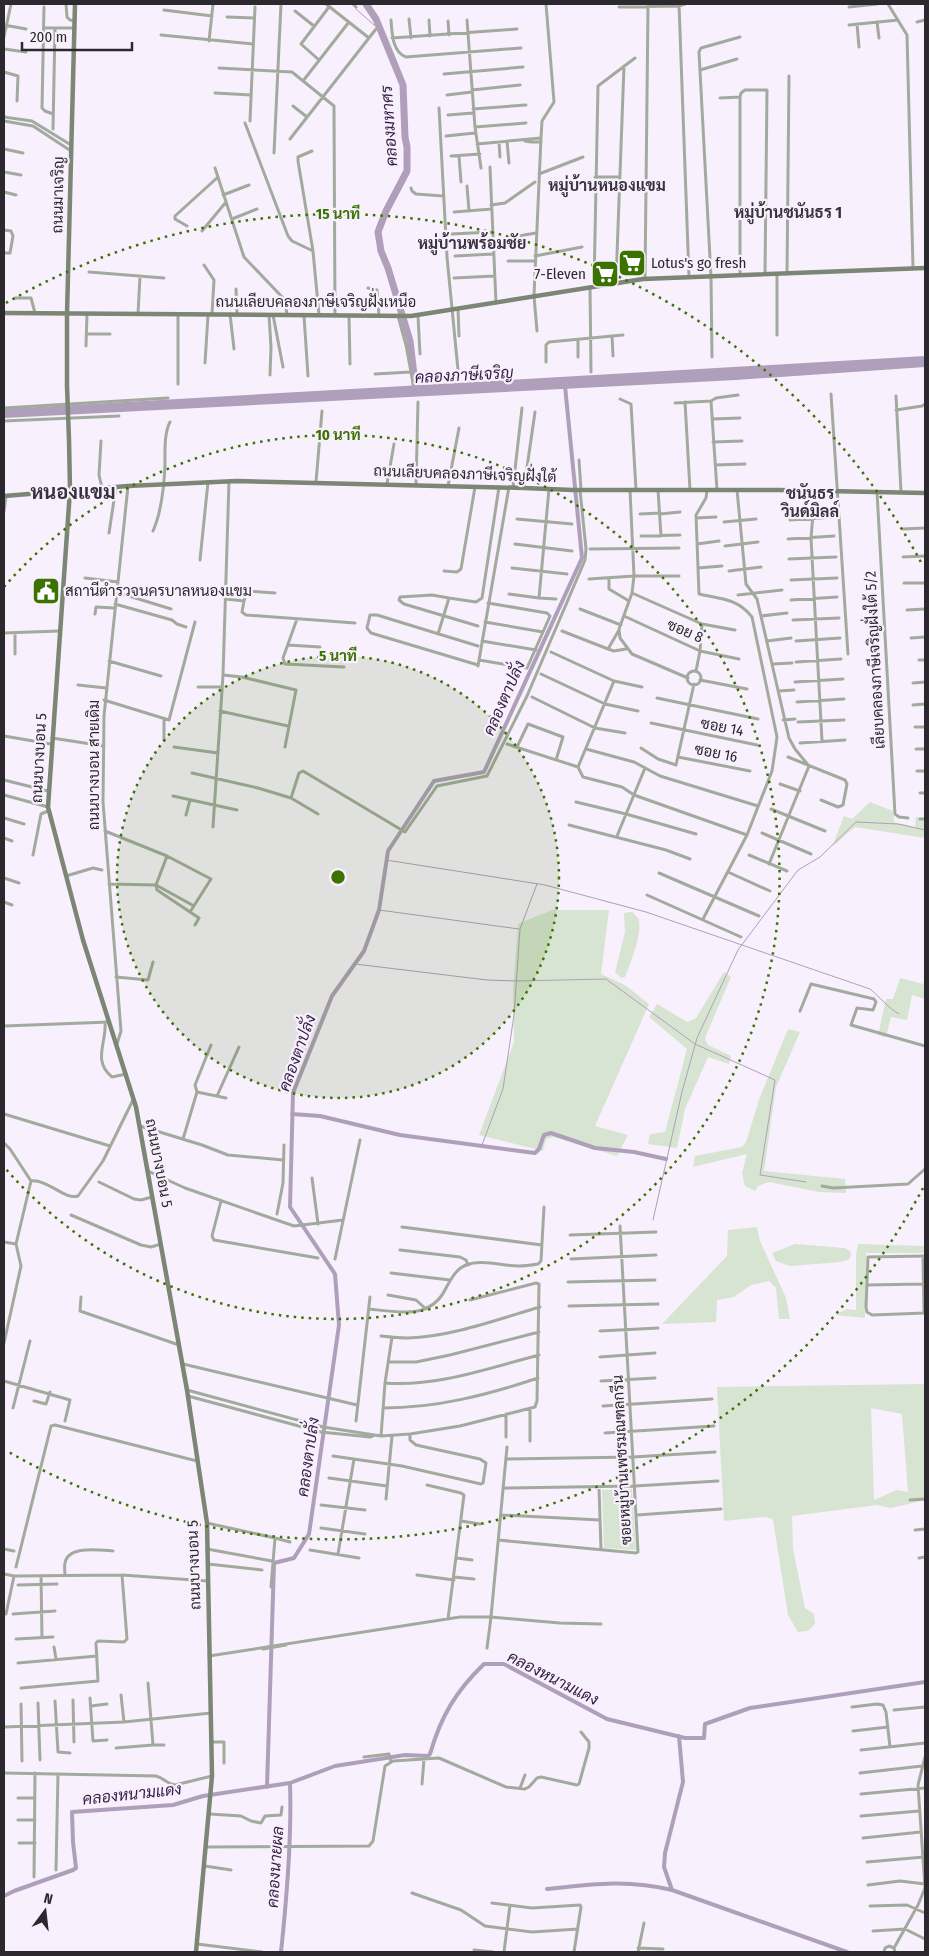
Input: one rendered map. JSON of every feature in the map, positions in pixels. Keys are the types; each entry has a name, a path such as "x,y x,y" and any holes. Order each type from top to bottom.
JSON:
{"main road":[{"name":"ถนนมาเจริญ","path":"67,386 67,314 75,4"},
{"name":"ถนนเลียบคลองภาษีเจริญฝั่งเหนือ","path":"4,313 418,316 616,282 645,279 925,268"},
{"name":"ถนนบางบอน 5","path":"67,386 70,490 48,809 65,876 107,1022 117,1044 134,1099 188,1393 207,1523 212,1776 196,1952"},
{"name":"ถนนเลียบคลองภาษีเจริญฝั่งใต้","path":"5,496 208,481 316,482 578,490 925,493"}],"street":[{"path":"4,37 5,25 11,4"},
{"path":"66,4 67,17 75,21"},
{"path":"209,41 214,4"},
{"path":"274,153 281,4"},
{"path":"353,4 356,7"},
{"path":"537,330 534,296 542,121 554,102 546,4"},
{"path":"619,7 685,4"},
{"path":"849,7 877,4"},
{"path":"888,4 907,35 913,268"},
{"path":"42,5 44,28 42,108 44,111 53,114"},
{"path":"319,60 301,44 328,5 369,38"},
{"path":"679,5 689,278"},
{"path":"645,279 648,6"},
{"path":"250,121 255,7"},
{"path":"164,10 212,16"},
{"path":"295,11 314,26"},
{"path":"226,17 254,18"},
{"path":"409,19 411,38"},
{"path":"391,20 392,38 400,54 406,57 521,48"},
{"path":"429,20 430,36"},
{"path":"466,20 475,133 481,168"},
{"path":"849,25 898,20"},
{"path":"917,22 925,20"},
{"path":"448,21 449,35"},
{"path":"303,80 349,22"},
{"path":"877,22 879,38"},
{"path":"857,24 858,47"},
{"path":"5,25 26,29"},
{"path":"44,28 75,28"},
{"path":"53,129 55,28"},
{"path":"290,140 376,29"},
{"path":"392,38 517,29"},
{"path":"161,36 253,44"},
{"path":"712,357 711,277 699,52 702,48 740,37"},
{"path":"4,49 26,52"},
{"path":"592,372 591,338 597,90 600,84 635,58"},
{"path":"700,70 736,60"},
{"path":"616,282 624,66"},
{"path":"444,74 523,67"},
{"path":"219,68 292,72 335,108 335,316"},
{"path":"4,72 18,76 18,101"},
{"path":"787,274 789,76"},
{"path":"447,94 520,85"},
{"path":"740,276 740,97 743,90 767,90 765,275"},
{"path":"215,93 251,96"},
{"path":"720,98 740,97"},
{"path":"448,115 526,105"},
{"path":"293,106 307,117"},
{"path":"439,108 443,196 451,299 456,310 459,336"},
{"path":"4,117 34,125 71,149"},
{"path":"4,121 34,125"},
{"path":"245,123 288,236 292,241 313,251"},
{"path":"475,127 526,123"},
{"path":"446,136 475,133"},
{"path":"477,144 541,140"},
{"path":"500,142 500,157"},
{"path":"507,142 509,163"},
{"path":"4,149 23,153"},
{"path":"312,151 298,157 298,161 313,251 319,315"},
{"path":"451,156 480,154"},
{"path":"459,156 461,182"},
{"path":"539,174 583,157"},
{"path":"490,167 496,303"},
{"path":"215,168 245,258 285,300 287,315"},
{"path":"4,172 21,175"},
{"path":"187,226 176,219 175,216 218,177"},
{"path":"595,177 619,177"},
{"path":"454,212 492,207 505,203 535,182"},
{"path":"223,195 249,185"},
{"path":"467,186 469,211"},
{"path":"411,188 416,194 443,196"},
{"path":"4,192 16,195"},
{"path":"202,231 226,202"},
{"path":"232,219 257,209"},
{"path":"4,230 11,231 13,236 10,253 4,253"},
{"path":"451,234 492,232"},
{"path":"506,238 536,233"},
{"path":"536,256 582,247"},
{"path":"455,256 493,254"},
{"path":"508,262 535,260"},
{"path":"204,265 214,280 205,363"},
{"path":"90,272 164,278"},
{"path":"777,274 777,334"},
{"path":"138,314 140,276"},
{"path":"454,278 494,276"},
{"path":"368,288 377,290 379,316"},
{"path":"236,289 237,314"},
{"path":"15,298 31,298 35,313"},
{"path":"456,310 458,370"},
{"path":"86,346 87,314"},
{"path":"178,314 178,384"},
{"path":"230,314 234,349"},
{"path":"271,315 283,367"},
{"path":"270,375 271,315"},
{"path":"304,315 308,376"},
{"path":"349,316 350,364"},
{"path":"399,316 413,383"},
{"path":"418,316 420,354"},
{"path":"87,334 110,334"},
{"path":"546,362 547,343 623,335"},
{"path":"612,336 613,356"},
{"path":"578,339 578,357"},
{"path":"375,374 411,372"},
{"path":"831,394 848,654"},
{"path":"675,403 711,401 716,398 738,395"},
{"path":"896,396 901,492"},
{"path":"4,408 168,398"},
{"path":"620,398 631,404 636,490"},
{"path":"711,401 717,490"},
{"path":"416,485 418,402"},
{"path":"685,402 690,490"},
{"path":"896,410 925,404"},
{"path":"478,664 511,487 522,408"},
{"path":"316,482 322,411"},
{"path":"524,488 535,412"},
{"path":"4,421 119,416"},
{"path":"712,419 740,418"},
{"path":"153,531 158,517 164,484 164,455 170,422"},
{"path":"448,486 459,428"},
{"path":"101,441 99,475 102,488"},
{"path":"713,442 742,441"},
{"path":"387,484 394,444"},
{"path":"291,798 299,773 303,771 402,831 437,786 488,775 526,696 585,560 586,549 578,490 579,460"},
{"path":"715,465 745,464"},
{"path":"200,560 208,481"},
{"path":"213,828 223,675 229,481"},
{"name":"ถนนบางบอน สายเดิม","path":"117,1044 121,1031 103,802 104,700 128,486"},
{"path":"109,533 116,487"},
{"path":"444,572 458,572 461,569 475,487"},
{"path":"478,626 404,604 399,601 399,598 432,595 476,602 482,598 499,487"},
{"path":"539,598 549,488"},
{"path":"608,649 620,627 632,593 634,576 630,490"},
{"path":"659,490 661,536"},
{"path":"737,490 746,584 749,590 754,593 761,616 783,720 789,738 795,749 809,766"},
{"path":"703,919 728,872 758,806 772,771 777,737 752,617 744,608 732,602 699,594 696,515 706,498 707,491"},
{"path":"813,491 811,538 822,741"},
{"name":"เลียบคลองภาษีเจริญฝั่งใต้ 5/2","path":"877,492 895,814 899,817 908,818"},
{"path":"4,511 5,496"},
{"path":"640,514 680,512"},
{"path":"696,518 716,517"},
{"path":"790,520 835,517"},
{"path":"517,519 572,524"},
{"path":"724,522 756,519"},
{"path":"903,529 925,528"},
{"path":"642,536 680,535"},
{"path":"788,539 834,536"},
{"path":"697,544 718,541"},
{"path":"725,546 758,542"},
{"path":"515,544 572,551"},
{"path":"590,550 679,548"},
{"path":"903,557 925,556"},
{"path":"789,559 836,557"},
{"path":"698,568 722,566"},
{"path":"729,571 761,567"},
{"path":"512,568 567,574"},
{"path":"589,579 679,576"},
{"path":"85,578 118,582"},
{"path":"790,580 837,578"},
{"path":"609,579 609,590 630,601"},
{"path":"904,583 925,583"},
{"path":"738,595 782,590"},
{"path":"275,593 247,591 242,612 246,615 355,623"},
{"path":"116,592 171,609"},
{"path":"632,593 702,624 735,630"},
{"path":"509,594 556,599"},
{"path":"438,634 449,598"},
{"path":"791,600 837,598"},
{"path":"226,599 244,601"},
{"path":"478,646 373,614 369,617 366,628 371,633 478,664 526,668 536,650 550,616 547,613 488,603"},
{"path":"95,614 96,607 115,606 172,620 177,624 186,626"},
{"path":"580,609 620,627"},
{"path":"907,610 925,609"},
{"path":"761,616 787,613"},
{"name":"ซอย 8","path":"624,616 700,651 739,659"},
{"path":"793,620 839,618"},
{"path":"298,619 283,658 285,664 344,667"},
{"path":"104,700 167,721 170,718 195,622"},
{"path":"485,622 543,632"},
{"path":"700,680 700,676 696,671 702,624"},
{"path":"620,627 620,638 632,654 688,678 689,682 694,684"},
{"path":"562,630 614,651 627,649"},
{"path":"4,633 60,631"},
{"path":"15,633 15,654"},
{"path":"911,638 925,637"},
{"path":"767,641 791,638"},
{"path":"796,641 840,638"},
{"path":"482,641 536,650"},
{"path":"288,645 320,648"},
{"path":"550,652 614,681 642,686"},
{"path":"772,664 841,659"},
{"path":"919,660 925,660"},
{"path":"109,661 161,676"},
{"path":"688,678 689,673 696,671"},
{"path":"542,674 606,704 638,711"},
{"path":"223,675 242,677 296,690 285,747"},
{"path":"795,682 842,679"},
{"path":"678,757 694,684 700,680 746,688"},
{"path":"578,767 606,704 614,681"},
{"path":"912,683 925,682"},
{"path":"78,685 106,688"},
{"path":"198,687 222,687"},
{"path":"778,691 794,690"},
{"path":"532,697 595,728 625,733"},
{"path":"657,698 758,719"},
{"path":"796,702 844,699"},
{"path":"913,705 925,704"},
{"path":"220,711 288,726"},
{"path":"783,720 795,719"},
{"path":"164,720 164,740"},
{"path":"798,722 844,720"},
{"name":"ซอย 14","path":"651,723 757,745"},
{"path":"516,747 528,724 563,737 556,760"},
{"path":"915,727 925,726"},
{"path":"4,736 104,746"},
{"path":"800,743 845,740"},
{"path":"507,744 578,767 583,777 622,787 634,795 746,835"},
{"path":"174,747 218,754"},
{"name":"ซอย 16","path":"641,748 658,759 676,765 678,757 750,771"},
{"path":"916,749 925,748"},
{"path":"586,749 634,762 660,776 758,806"},
{"path":"788,757 842,779 847,784 841,807 821,800"},
{"path":"769,864 809,766"},
{"path":"617,836 645,768"},
{"path":"917,771 925,771"},
{"path":"192,773 258,788 291,798 318,814"},
{"path":"4,780 48,791"},
{"path":"780,784 800,791"},
{"path":"920,793 925,793"},
{"path":"4,795 48,809"},
{"path":"173,796 237,810"},
{"path":"186,815 190,800"},
{"path":"576,802 696,834"},
{"path":"33,855 41,814 48,809"},
{"path":"772,810 825,831"},
{"path":"4,818 24,824"},
{"path":"920,819 925,819"},
{"path":"569,825 617,836 690,859"},
{"path":"105,831 167,856 211,878 190,912"},
{"path":"762,833 811,854"},
{"path":"4,838 12,842"},
{"path":"749,855 787,871"},
{"path":"167,856 156,885 159,893 199,918 195,925"},
{"path":"65,876 93,868 102,870"},
{"path":"728,872 770,891"},
{"path":"659,873 759,916"},
{"path":"4,878 19,883"},
{"path":"109,884 156,885 194,906"},
{"path":"647,894 741,937"},
{"path":"4,902 12,905"},
{"path":"116,977 148,980 153,962"},
{"path":"800,1011 811,984 874,1000 876,1002 872,1010 857,1008 851,1025 925,1046"},
{"path":"4,1026 107,1022 101,1051 104,1070 112,1077 126,1074"},
{"path":"183,1139 197,1092 195,1085 211,1045"},
{"path":"217,1096 239,1047"},
{"path":"197,1092 226,1098"},
{"path":"31,1181 37,1180 69,1196 76,1197 97,1170 134,1099"},
{"path":"4,1114 110,1146"},
{"path":"140,1126 183,1139 228,1156 283,1160"},
{"path":"335,1259 360,1140"},
{"path":"4,1143 31,1181 16,1242 21,1266 4,1342"},
{"path":"277,1214 283,1183 284,1145"},
{"path":"822,1186 833,1188 908,1184 925,1169"},
{"path":"148,1171 185,1188 294,1226 343,1220"},
{"path":"312,1178 318,1224"},
{"path":"99,1182 134,1200 153,1196"},
{"path":"221,1201 212,1236 214,1240 318,1258"},
{"path":"369,1309 404,1313 426,1309 436,1304 452,1276 468,1264 521,1266 538,1264 541,1261 544,1207"},
{"path":"71,1215 141,1245 151,1247 161,1244"},
{"name":"ซอยหมู่บ้านเพชรมณฑลกรีน","path":"498,1540 638,1552 620,1226"},
{"path":"402,1227 542,1245"},
{"path":"570,1235 621,1235 656,1232"},
{"path":"4,1242 16,1242"},
{"path":"400,1250 460,1257 466,1260 468,1264"},
{"path":"571,1259 656,1255"},
{"path":"924,1256 925,1313 868,1314 866,1307 868,1257 924,1256"},
{"path":"391,1273 450,1280"},
{"path":"568,1282 656,1280"},
{"path":"188,1393 229,1407 321,1432 333,1431 381,1436 410,1434 460,1426 537,1405 540,1287 536,1283 470,1300"},
{"path":"867,1285 923,1284"},
{"path":"388,1295 416,1300 426,1309"},
{"path":"81,1297 80,1311 179,1346"},
{"path":"356,1421 370,1298"},
{"path":"570,1306 658,1304"},
{"path":"381,1336 410,1338 432,1335 474,1326 540,1307"},
{"path":"600,1331 658,1328"},
{"path":"389,1362 424,1360 539,1332"},
{"path":"381,1436 392,1337"},
{"path":"13,1408 30,1341"},
{"path":"600,1357 655,1353"},
{"path":"386,1383 422,1383 539,1355"},
{"path":"182,1364 357,1405"},
{"path":"383,1408 420,1407 448,1403 494,1393 538,1378"},
{"path":"601,1381 655,1378"},
{"path":"4,1380 50,1392 70,1400 64,1424"},
{"path":"34,1401 46,1404 50,1392"},
{"path":"188,1393 230,1402 333,1431"},
{"path":"604,1406 712,1399"},
{"path":"229,1407 230,1402"},
{"path":"530,1408 530,1441"},
{"path":"269,1418 270,1413"},
{"path":"506,1414 506,1437"},
{"path":"16,1568 51,1426 64,1424 198,1461"},
{"path":"311,1429 313,1424"},
{"path":"606,1433 714,1426"},
{"path":"333,1456 389,1464 481,1484 483,1482 486,1463 480,1459 416,1445 410,1440 410,1434"},
{"path":"386,1499 392,1436"},
{"path":"487,1648 507,1447"},
{"path":"506,1460 633,1457 715,1452"},
{"path":"338,1554 354,1459"},
{"path":"329,1478 387,1486"},
{"path":"503,1488 635,1486 718,1481"},
{"path":"427,1485 463,1493 457,1558 448,1620"},
{"path":"599,1486 601,1550"},
{"path":"910,1500 925,1499"},
{"path":"321,1505 365,1510"},
{"path":"637,1515 721,1509"},
{"path":"501,1515 600,1520"},
{"path":"461,1521 480,1524"},
{"path":"207,1523 290,1542"},
{"path":"321,1528 365,1534"},
{"path":"916,1530 925,1529"},
{"path":"271,1587 275,1538"},
{"path":"65,1575 65,1562 70,1554 90,1548 113,1551"},
{"path":"4,1549 14,1551"},
{"path":"207,1549 272,1561"},
{"path":"310,1550 359,1558"},
{"path":"919,1558 925,1557"},
{"path":"457,1558 472,1560"},
{"path":"208,1564 262,1570"},
{"path":"4,1574 14,1576 122,1575 208,1580"},
{"path":"21,1688 97,1682 96,1643 98,1641 124,1642 127,1639 122,1575"},
{"path":"417,1575 474,1579"},
{"path":"6,1614 14,1576"},
{"path":"41,1576 42,1638"},
{"path":"18,1585 56,1584"},
{"path":"13,1614 55,1611"},
{"path":"210,1656 460,1617 491,1617 560,1623 600,1624"},
{"path":"16,1639 53,1637"},
{"path":"54,1647 56,1660"},
{"path":"18,1663 97,1656"},
{"path":"148,1683 154,1745"},
{"path":"121,1694 124,1722"},
{"path":"90,1698 93,1741 106,1740"},
{"path":"73,1700 74,1742"},
{"path":"55,1701 58,1752 70,1753"},
{"path":"38,1703 40,1760"},
{"path":"21,1704 22,1761"},
{"path":"91,1706 107,1704"},
{"path":"852,1706 883,1705 886,1712 890,1747"},
{"path":"894,1710 925,1707"},
{"path":"4,1727 124,1722 211,1713"},
{"path":"853,1731 888,1727"},
{"path":"364,1757 444,1759 506,1787 529,1787 537,1778 541,1777 574,1786 579,1784 589,1748 589,1742 581,1732"},
{"path":"212,1742 224,1742 224,1763"},
{"path":"861,1750 925,1743"},
{"path":"116,1748 164,1745"},
{"path":"884,1952 887,1947 895,1951 916,1909 925,1884 918,1781 925,1757"},
{"path":"207,1847 369,1846 372,1844 385,1766 390,1758"},
{"path":"422,1784 424,1759"},
{"path":"860,1773 924,1764"},
{"path":"4,1773 156,1776 170,1784 212,1776"},
{"path":"34,1877 35,1773"},
{"path":"56,1870 58,1774"},
{"path":"520,1788 525,1775"},
{"path":"861,1794 925,1788"},
{"path":"18,1798 35,1798"},
{"path":"210,1814 241,1816 251,1822 261,1823 265,1816 281,1815 282,1807"},
{"path":"860,1816 919,1811"},
{"path":"18,1820 35,1820"},
{"path":"863,1838 921,1832"},
{"path":"19,1843 35,1843"},
{"path":"866,1862 924,1857"},
{"path":"205,1866 231,1870"},
{"path":"868,1885 900,1880 925,1884"},
{"path":"412,1893 461,1910 472,1916 480,1924 507,1930 532,1932 578,1929"},
{"path":"492,1903 532,1908 580,1905 574,1952"},
{"path":"504,1952 510,1905"},
{"path":"870,1906 906,1905 925,1913"},
{"path":"644,1923 638,1950 662,1949"},
{"path":"873,1931 905,1929 925,1939"},
{"path":"197,1944 262,1952"},
{"path":"474,1950 493,1952"}],"green space":[{"path":"870,802 893,811 894,822 915,827 916,817 925,818 925,838 855,827 832,847 844,816 852,819"},
{"path":"552,910 609,910 601,974 625,985 649,1004 595,1126 628,1135 617,1156 553,1137 546,1139 543,1151 479,1135 514,1042 513,988 518,924"},
{"path":"632,912 638,918 639,931 636,948 625,977 621,978 615,972 625,932 624,913"},
{"path":"724,972 731,977 705,1038 708,1045 731,1056 729,1064 708,1057 685,1109 677,1148 648,1144 650,1134 665,1132 687,1049 649,1017 657,1004 687,1022 696,1018"},
{"path":"925,976 925,999 912,995 907,1020 891,1017 886,1037 878,1035 886,999 893,999 900,978 923,984"},
{"path":"788,1029 800,1032 776,1087 764,1171 845,1179 846,1193 819,1192 769,1182 758,1186 755,1191 745,1186 742,1173 747,1154 693,1167 695,1156 742,1147 746,1142 760,1097"},
{"path":"757,1227 760,1241 786,1298 790,1319 779,1319 776,1288 769,1281 751,1285 734,1297 717,1300 716,1322 662,1324 727,1256 728,1230"},
{"path":"795,1244 845,1248 851,1252 850,1259 841,1262 790,1266 776,1261 772,1253"},
{"path":"858,1244 925,1246 925,1253 866,1253 865,1318 835,1315 847,1309 856,1310 856,1255"},
{"path":"925,1384 925,1500 891,1508 877,1505 792,1516 793,1549 805,1608 814,1614 815,1624 808,1631 798,1632 788,1615 773,1519 765,1517 724,1521 717,1387","holes":["871,1408 902,1414 908,1492 897,1490 874,1500"]},
{"path":"632,1489 636,1550 604,1548 602,1490"}],"shaded area":[{"path":"925,356 925,367 736,380 4,418 4,409"}],"waterway":[{"path":"253,4 261,4"},
{"name":"คลองมหาศร","path":"366,4 376,19 403,85 407,171 386,211 378,232 381,251 410,341 416,392"},
{"path":"356,9 374,25 379,27"},
{"name":"คลองตาปลั่ง","path":"267,1787 274,1563 294,1558 309,1534 339,1325 335,1274 290,1207 293,1093 332,996 364,951 379,910 388,851 434,781 484,772 582,558 565,386"},
{"path":"653,1220 682,1092 697,1038 738,950 798,870 820,857 856,822 898,824 925,830"},
{"path":"386,860 545,885 646,912 870,989 899,1014"},
{"path":"482,1145 503,1089 514,1015 520,929 537,884"},
{"path":"379,910 519,929"},
{"path":"355,964 487,980 606,979 695,1044 775,1080 760,1175 806,1182"},
{"path":"292,1114 320,1116 400,1135 535,1153 539,1149 544,1135 551,1133 595,1148 634,1152 666,1159"},
{"name":"คลองหนามแดง","path":"4,1896 76,1868 72,1812 173,1805 203,1796 290,1783 335,1766 405,1755 428,1756 451,1705 465,1684 484,1664 504,1664 607,1719 685,1738 704,1738 705,1724 750,1708 925,1682"},
{"path":"672,1890 664,1867 665,1853 683,1782 679,1736"},
{"name":"คลองนายผล","path":"281,1952 288,1868 290,1783"},
{"path":"547,1889 610,1884 640,1884 672,1890 847,1952"}],"place":[{"name":"Lotus's go fresh","path":"632,263"},
{"name":"7-Eleven","path":"605,274"},
{"name":"สถานีตำรวจนครบาลหนองแขม","path":"46,591"}],"district":[{"name":"หมู่บ้านหนองแขม","path":"607,185"},
{"name":"หมู่บ้านชนันธร 1","path":"788,212"},
{"name":"หมู่บ้านพร้อมชัย","path":"472,243"},
{"name":"หนองแขม","path":"73,492"},
{"name":"ชนันธร วินด์มิลล์","path":"810,502"}],"water label":[{"name":"คลองภาษีเจริญ","path":"464,375"}]}
